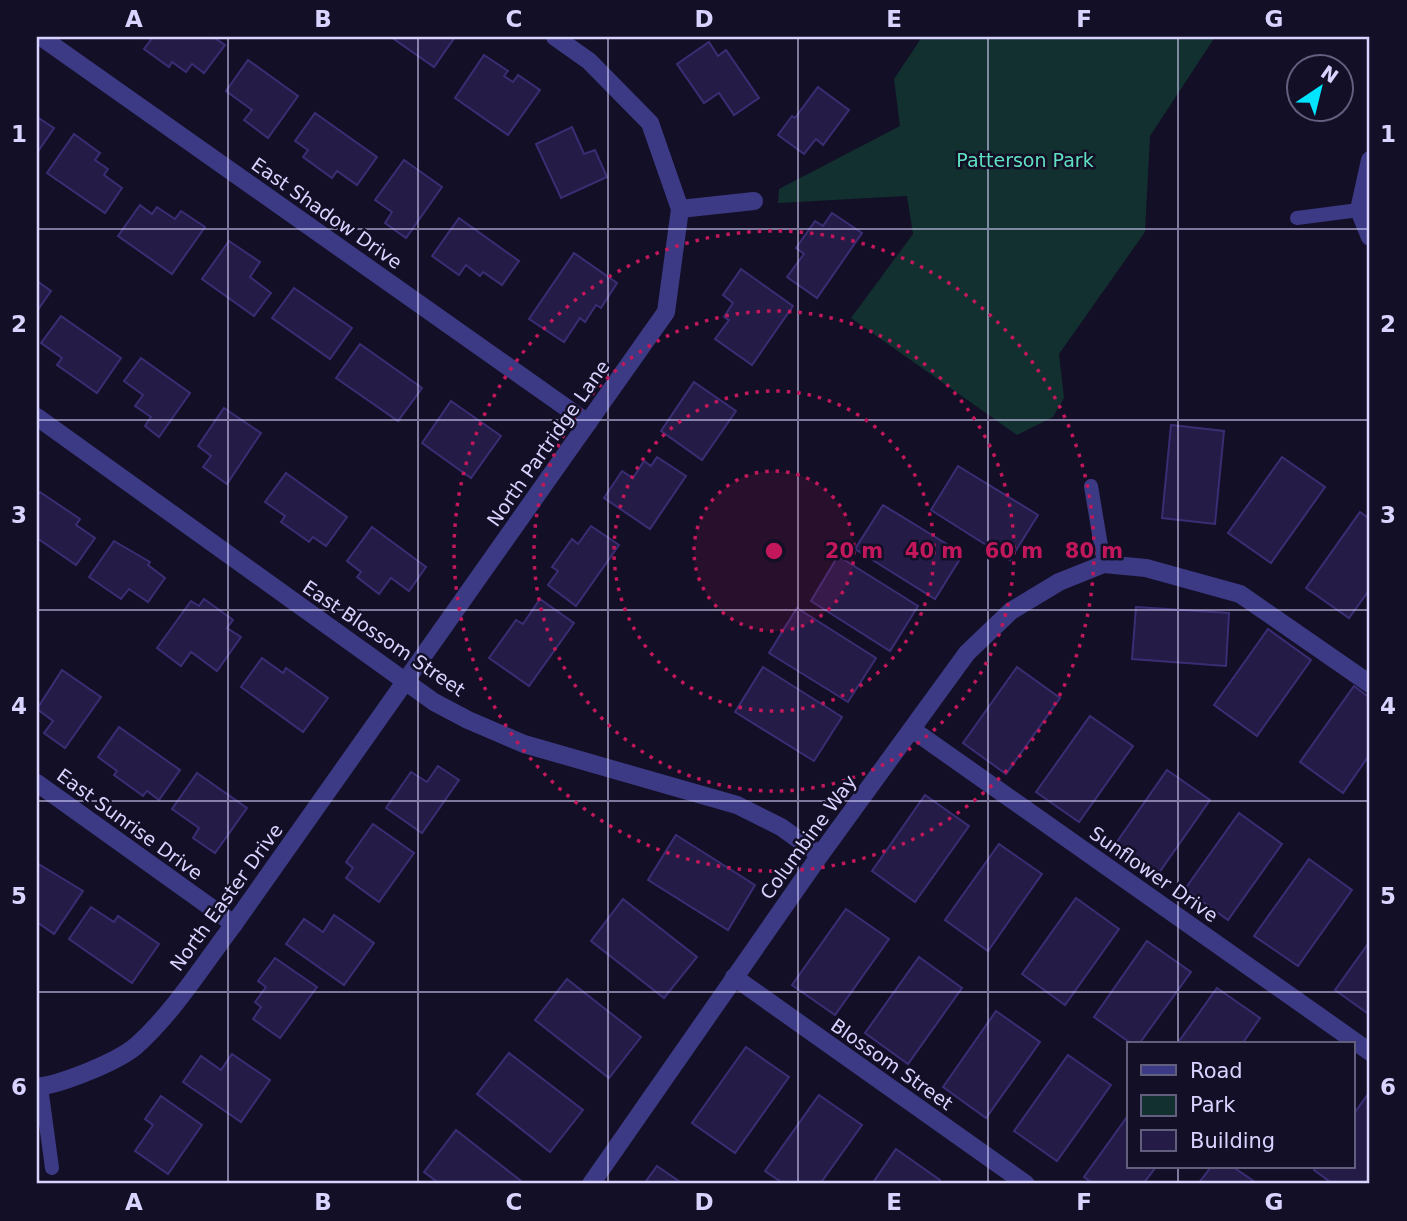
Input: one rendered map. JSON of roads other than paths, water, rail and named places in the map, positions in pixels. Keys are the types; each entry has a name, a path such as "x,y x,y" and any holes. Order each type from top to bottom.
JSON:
{"street":[{"name":"East Shadow Drive","path":"41,37 588,423"},
{"path":"555,37 589,61 650,123 680,209 754,201"},
{"path":"1370,160 1359,210 1370,237"},
{"name":"North Partridge Lane","path":"405,683 666,312 680,209"},
{"name":"East Blossom Street","path":"37,417 434,702 524,744 737,805 781,827 820,855"},
{"path":"1104,564 1146,568 1240,594 1370,684"},
{"name":"Columbine Way","path":"591,1184 820,855 967,653 1010,611 1059,582 1104,564"},
{"name":"North Easter Drive","path":"39,1087 88,1072 134,1047 172,1006 234,924 405,683"},
{"name":"Sunflower Drive","path":"913,730 1370,1052"},
{"name":"East Sunrise Drive","path":"37,783 234,924"},
{"name":"Blossom Street","path":"734,977 1026,1184"}],"lane":[{"path":"1297,218 1359,210"},
{"path":"1091,486 1104,564"},
{"path":"39,1087 52,1168"}],"park label":[{"name":"Patterson Park","path":"1025,160"}]}
